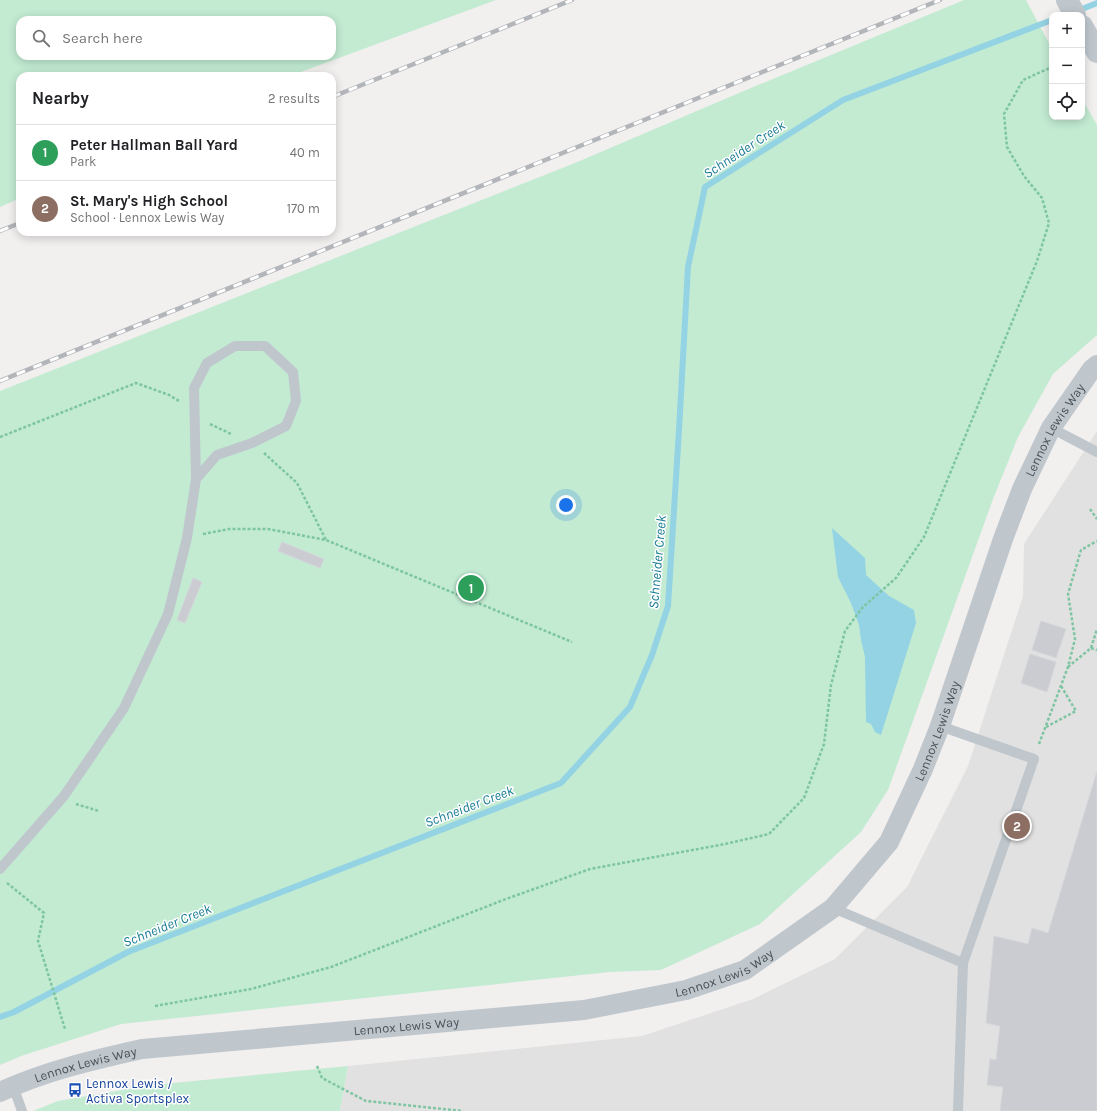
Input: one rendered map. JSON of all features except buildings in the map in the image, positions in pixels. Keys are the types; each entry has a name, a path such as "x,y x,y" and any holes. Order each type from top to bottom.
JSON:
{"street":[{"path":"1067,0 1073,12"},
{"path":"1085,31 1097,52"},
{"name":"Lennox Lewis Way","path":"7,1089 74,1065 142,1049 584,1010 686,990 745,970 834,908 889,842 923,769 940,726 1003,539 1022,489 1051,428 1092,369 1097,365"}],"lane":[{"path":"0,869 60,799 124,708 168,614 187,538 196,478 194,388 207,363 235,346 265,346 293,372 296,401 286,426 252,443 217,456 196,478"},
{"path":"1051,428 1097,452"},
{"path":"940,726 1034,758 963,963 958,1111"},
{"path":"834,908 963,963"},
{"path":"7,1089 22,1111"}],"path":[{"path":"155,1006 251,989 331,966 506,899 590,869 725,844 769,834 804,798 824,744 831,685 845,632 863,606 890,585 896,578 924,537 1037,261 1049,223 1042,198 1024,176 1007,147 1004,114 1023,80 1049,68"},
{"path":"0,437 136,383 169,396 194,409 208,424 252,443 297,483 326,540"},
{"path":"1090,508 1097,519"},
{"path":"187,538 229,528 268,529 326,540 572,642"},
{"path":"1034,758 1068,667 1075,639 1068,594 1081,550 1097,541"},
{"path":"1068,667 1090,648 1097,629"},
{"path":"1090,648 1097,650"},
{"path":"1045,728 1076,711 1061,686"},
{"path":"60,799 99,811"},
{"path":"6,882 44,912 38,941 65,1030"},
{"path":"317,1066 322,1078 366,1101 463,1111"}],"shaded area":[{"path":"1097,431 1097,1111 340,1111 348,1066 642,1036 753,999 835,959 907,887 968,766 1023,596 1024,544"}],"green space":[{"path":"0,0 496,0 336,59 336,16 16,16 16,60 333,60 301,72 16,72 16,200 0,207"},
{"path":"964,0 1026,0 1049,43 1049,120 1085,120 1085,104 1097,125 1097,335 1053,374 1018,437 993,499 888,790 861,832 760,924 661,970 610,972 121,1024 21,1056 0,1065 0,391 575,163 746,90"},
{"path":"348,1066 340,1111 33,1111 58,1101 152,1085"}],"water":[{"path":"832,528 865,558 866,575 889,596 914,610 916,623 881,735 875,732 871,724 866,722 865,657 859,625 851,603 838,577"}],"waterway":[{"name":"Schneider Creek","path":"1077,11 1097,3"},
{"name":"Schneider Creek","path":"0,1017 14,1012 128,952 561,783 630,707 652,655 668,606 688,267 705,187 843,100 1049,21"}],"railway":[{"path":"336,95 572,0"},
{"path":"0,381 940,0"},
{"path":"0,231 16,225"}],"place":[{"name":"Peter Hallman Ball Yard","path":"471,588"},
{"name":"St. Mary's High School","path":"1017,826"},
{"name":"Lennox Lewis / Activa Sportsplex","path":"75,1090"}]}
